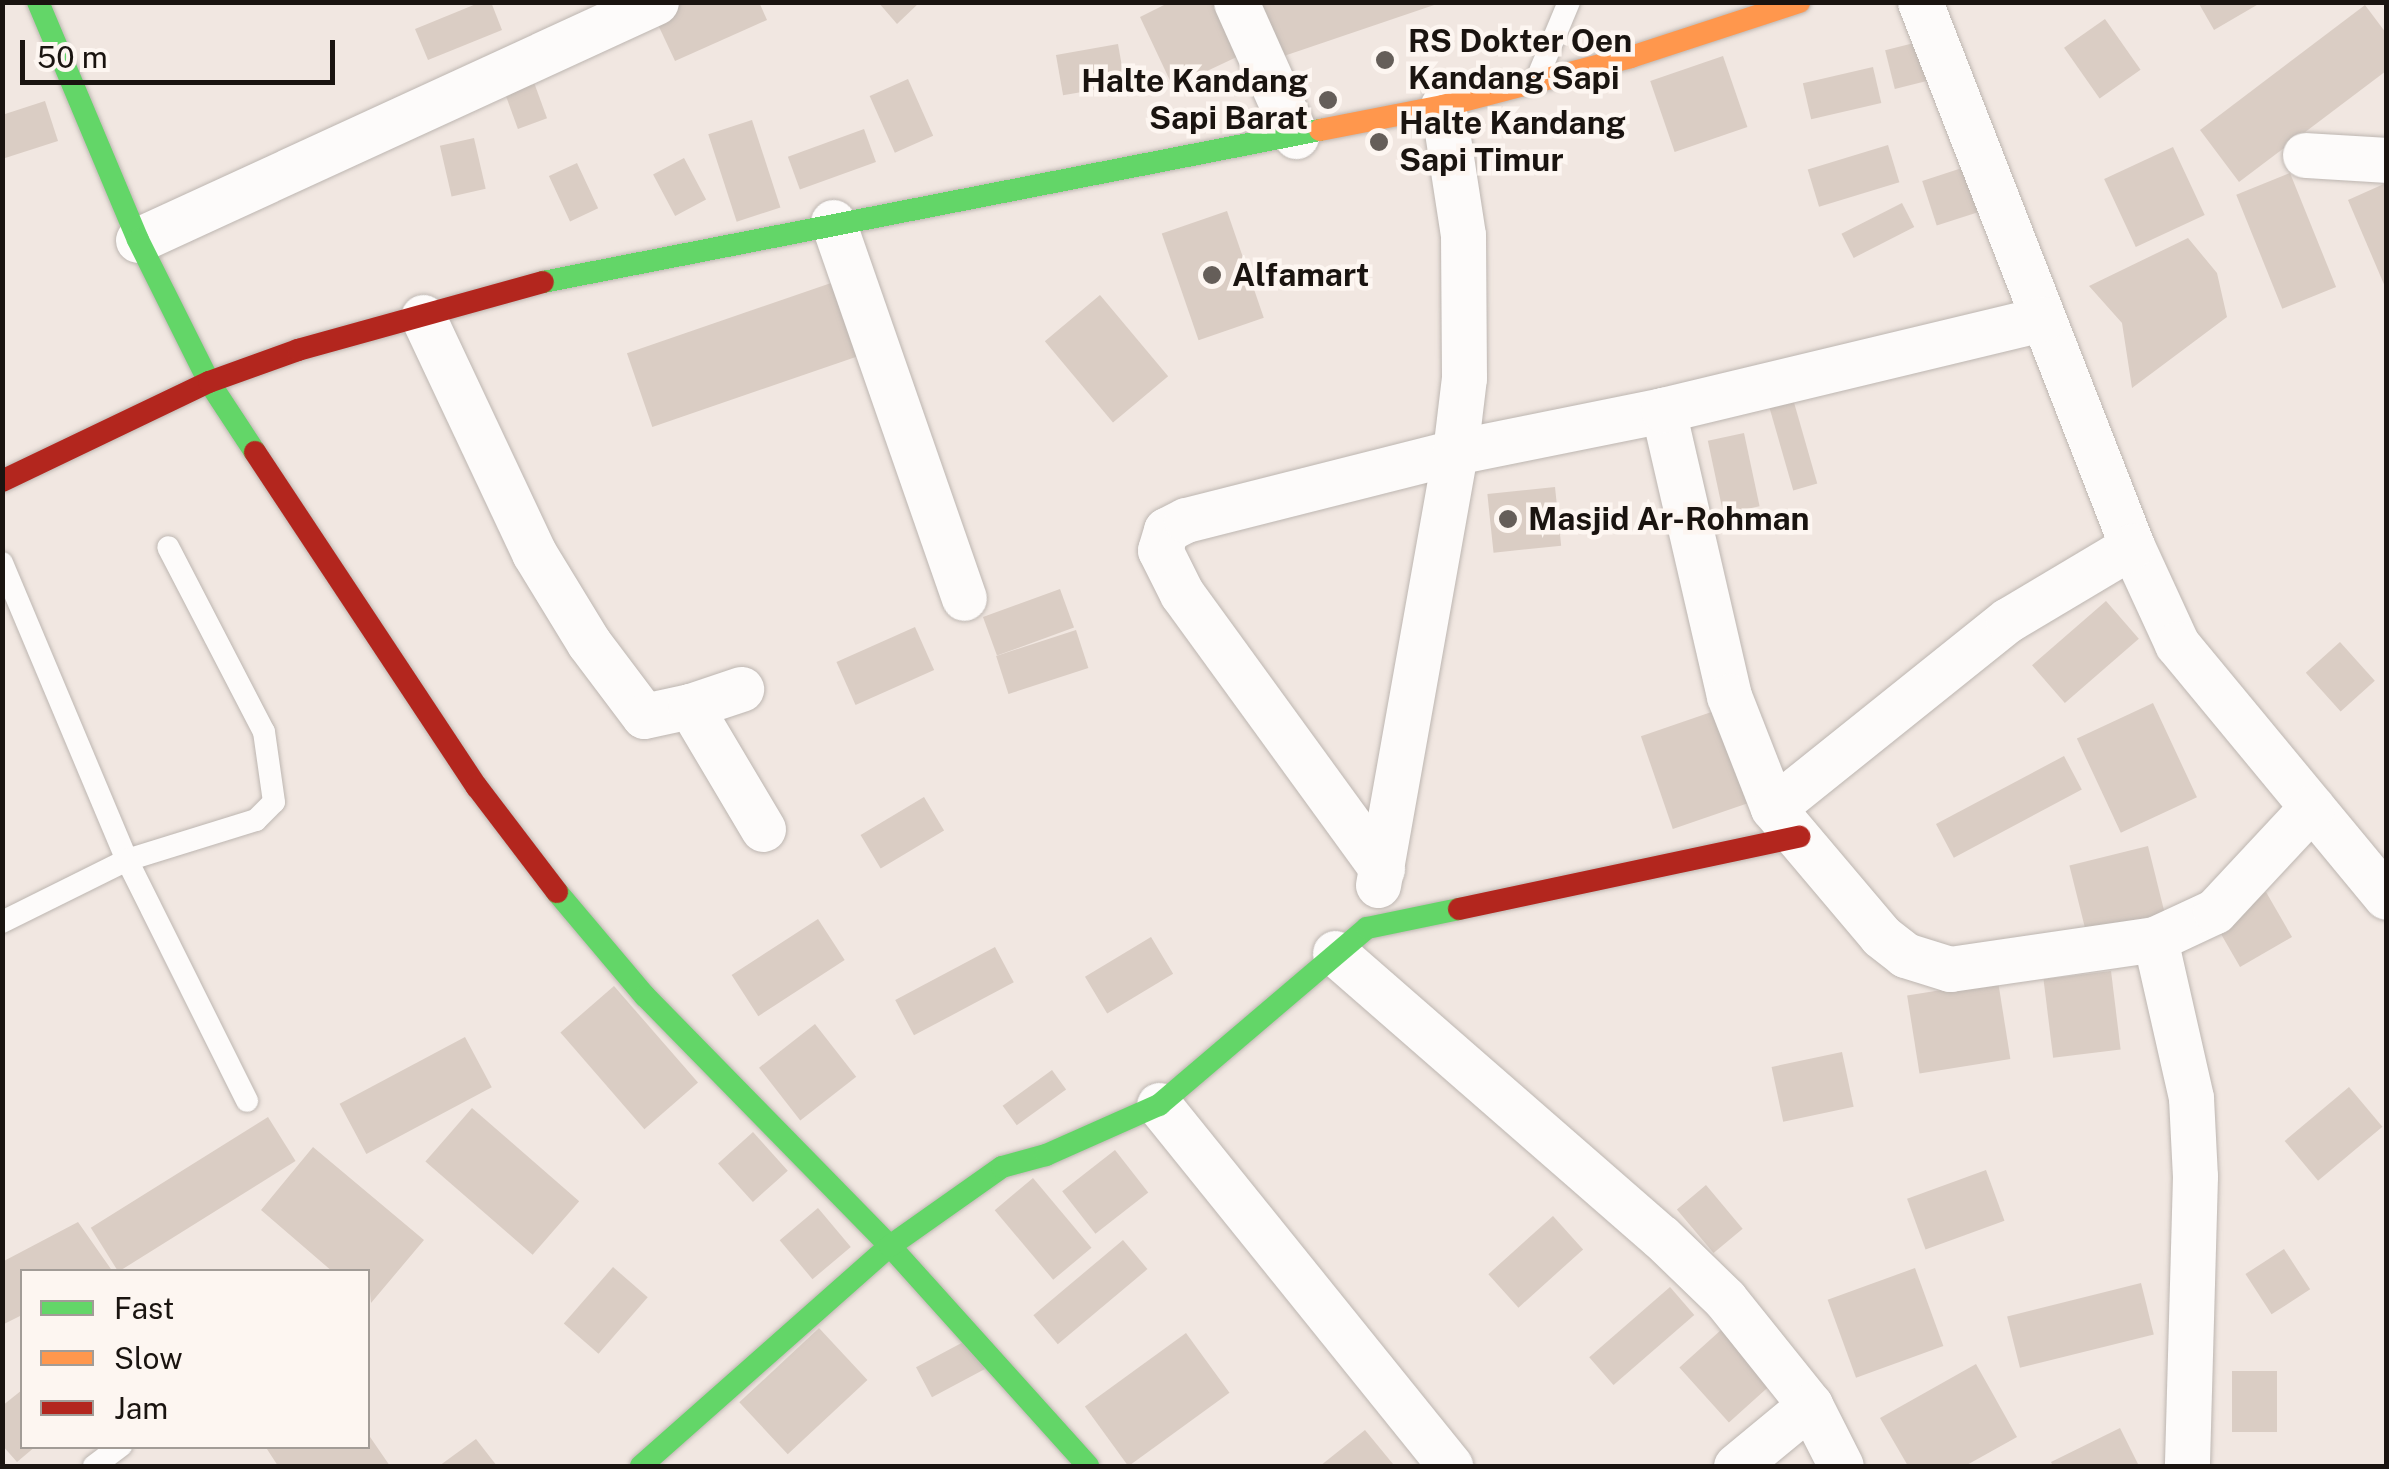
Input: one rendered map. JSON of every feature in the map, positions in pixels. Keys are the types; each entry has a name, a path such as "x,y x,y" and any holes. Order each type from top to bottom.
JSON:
{"street":[{"path":"38,2 138,240 209,382 476,787 553,888 645,996 890,1246 1020,1385 1088,1466"},
{"path":"138,240 656,2"},
{"path":"1236,2 1296,136"},
{"path":"2,482 209,382 298,350 554,279 1443,106 1534,84 1798,2"},
{"path":"1920,2 2132,546 2177,644 2386,896"},
{"path":"1351,941 1382,869 1455,452 1464,378 1464,253 1443,106"},
{"path":"2305,154 2386,160"},
{"path":"833,222 964,598"},
{"path":"423,317 534,553 599,657 644,716 741,690"},
{"path":"1382,869 1182,594 1162,558 1160,541 1166,530 1186,520 1455,452 1663,410 2042,319"},
{"path":"1663,410 1729,696 1786,822 1881,936 1905,955 1950,970 2155,939 2215,911 2312,807"},
{"path":"640,1466 890,1246 1002,1167 1046,1155 1160,1104 1351,941 1786,822 2008,620 2132,546"},
{"path":"690,706 763,829"},
{"path":"2155,939 2191,1098 2195,1176 2188,1466"},
{"path":"1351,941 1725,1299 1810,1405 1841,1466"},
{"path":"1160,1104 1450,1466"},
{"path":"1736,1466 1810,1405"}],"lane":[{"path":"1534,84 1569,2"},
{"path":"2,922 127,860 256,820 274,802 264,732 168,547"},
{"path":"2,563 127,860 247,1102"},
{"path":"94,1466 117,1449"}],"building":[{"path":"481,2 491,2 502,30 428,60 415,29"},
{"path":"677,2 759,2 767,20 675,61 653,14"},
{"path":"878,2 920,2 897,24"},
{"path":"1170,2 1216,2 1241,55 1173,87 1140,17"},
{"path":"1261,2 1440,2 1440,3 1281,57"},
{"path":"2198,2 2262,2 2214,30"},
{"path":"2365,5 2386,33 2386,71 2239,182 2200,130"},
{"path":"2105,19 2141,70 2100,98 2064,48"},
{"path":"1922,41 1932,80 1895,89 1885,50"},
{"path":"1118,44 1125,84 1063,95 1056,55"},
{"path":"1723,56 1747,127 1675,152 1650,81"},
{"path":"1873,67 1881,103 1811,119 1803,83"},
{"path":"532,77 547,118 518,129 503,88"},
{"path":"908,79 933,136 895,153 870,96"},
{"path":"45,101 58,141 2,159 2,115"},
{"path":"752,120 780,207 737,222 708,134"},
{"path":"864,129 876,162 800,190 788,157"},
{"path":"474,138 486,189 452,197 440,146"},
{"path":"1888,145 1899,182 1819,207 1808,170"},
{"path":"2173,147 2205,215 2136,247 2104,179"},
{"path":"684,158 706,199 675,216 653,174"},
{"path":"577,163 598,208 570,221 549,176"},
{"path":"1965,167 1980,212 1937,226 1922,181"},
{"path":"2290,173 2336,287 2282,309 2236,195"},
{"path":"2386,183 2386,289 2348,200"},
{"path":"1902,203 1914,227 1854,258 1841,234"},
{"name":"Alfamart","path":"1227,211 1264,318 1199,340 1162,233"},
{"path":"2188,238 2217,273 2227,317 2132,388 2122,323 2089,286"},
{"path":"834,282 859,356 652,427 627,353"},
{"path":"1100,295 1168,376 1113,422 1045,341"},
{"path":"1793,399 1817,484 1793,490 1769,406"},
{"path":"1744,433 1760,506 1723,514 1708,441"},
{"path":"1555,487 1561,546 1494,553 1487,494"},
{"path":"1060,589 1074,628 997,656 983,617"},
{"path":"2106,601 2139,639 2065,703 2032,665"},
{"path":"915,627 934,670 856,705 836,662"},
{"path":"1076,630 1088,668 1008,694 996,656"},
{"path":"2340,642 2375,681 2341,711 2306,673"},
{"path":"2153,703 2197,797 2121,833 2077,738"},
{"path":"1726,707 1758,800 1673,829 1641,736"},
{"path":"2064,756 2082,790 1954,858 1936,824"},
{"path":"924,797 944,830 881,869 861,835"},
{"path":"2148,846 2165,913 2086,933 2069,866"},
{"path":"2266,892 2292,937 2240,967 2214,922"},
{"path":"818,919 845,960 758,1016 732,975"},
{"path":"1151,937 1173,974 1107,1014 1085,977"},
{"path":"995,947 1014,982 914,1035 895,1000"},
{"path":"2111,971 2121,1049 2053,1058 2044,979"},
{"path":"1998,981 2010,1059 1919,1073 1907,995"},
{"path":"614,986 698,1083 644,1129 560,1033"},
{"path":"815,1024 856,1077 800,1121 759,1068"},
{"path":"465,1037 492,1087 366,1154 340,1104"},
{"path":"1842,1052 1854,1107 1783,1122 1772,1067"},
{"path":"1052,1070 1066,1089 1017,1125 1003,1106"},
{"path":"2349,1087 2382,1127 2318,1181 2285,1141"},
{"path":"472,1108 579,1201 533,1255 425,1162"},
{"path":"268,1117 296,1161 123,1269 117,1269 91,1228"},
{"path":"753,1132 788,1171 753,1202 718,1163"},
{"path":"313,1147 424,1240 371,1303 370,1269 330,1269 261,1210"},
{"path":"1115,1150 1148,1193 1095,1234 1062,1191"},
{"path":"1986,1170 2004,1221 1926,1249 1907,1199"},
{"path":"1033,1178 1091,1248 1053,1280 995,1210"},
{"path":"1706,1185 1743,1229 1714,1253 1677,1209"},
{"path":"818,1208 851,1247 812,1279 780,1240"},
{"path":"1553,1216 1583,1249 1518,1308 1488,1274"},
{"path":"78,1222 111,1269 20,1269 20,1316 2,1325 2,1262"},
{"path":"1123,1240 1147,1269 1058,1344 1033,1315"},
{"path":"2284,1249 2310,1289 2272,1314 2245,1274"},
{"path":"613,1267 648,1297 599,1354 564,1324"},
{"path":"1915,1268 1943,1346 1856,1378 1828,1300"},
{"path":"2141,1283 2154,1334 2020,1368 2007,1316"},
{"path":"1670,1287 1694,1315 1614,1385 1589,1357"},
{"path":"819,1328 867,1380 788,1454 739,1402"},
{"path":"1721,1330 1771,1385 1729,1422 1679,1367"},
{"path":"1186,1333 1229,1393 1129,1466 1085,1406"},
{"path":"969,1339 985,1369 932,1397 916,1367"},
{"path":"1976,1364 2017,1437 1965,1466 1908,1466 1880,1418"},
{"path":"2232,1371 2277,1371 2277,1432 2232,1432"},
{"path":"20,1392 20,1449 32,1449 17,1462 2,1445 2,1406"},
{"path":"2120,1428 2139,1466 2053,1466 2051,1462"},
{"path":"1365,1430 1393,1464 1320,1466"},
{"path":"370,1437 390,1466 278,1466 267,1449 370,1449"},
{"path":"476,1439 497,1466 439,1466"}],"traffic: fast":[{"path":"38,2 138,240 209,382 255,452"},
{"path":"543,282 1320,130"},
{"path":"557,892 645,996 890,1246 1088,1466"},
{"path":"641,1466 890,1246 1002,1167 1046,1155 1159,1105 1367,928 1459,909"}],"traffic: slow":[{"path":"1320,130 1443,106 1631,57 1799,2"}],"traffic: jam":[{"path":"2,481 209,382 298,350 543,282"},
{"path":"255,452 477,787 557,892"},
{"path":"1459,909 1799,837"}],"place":[{"name":"RS Dokter Oen Kandang Sapi","path":"1385,60"},
{"name":"Halte Kandang Sapi Barat","path":"1328,100"},
{"name":"Halte Kandang Sapi Timur","path":"1379,142"},
{"name":"Alfamart","path":"1212,275"},
{"name":"Masjid Ar-Rohman","path":"1508,519"}]}
